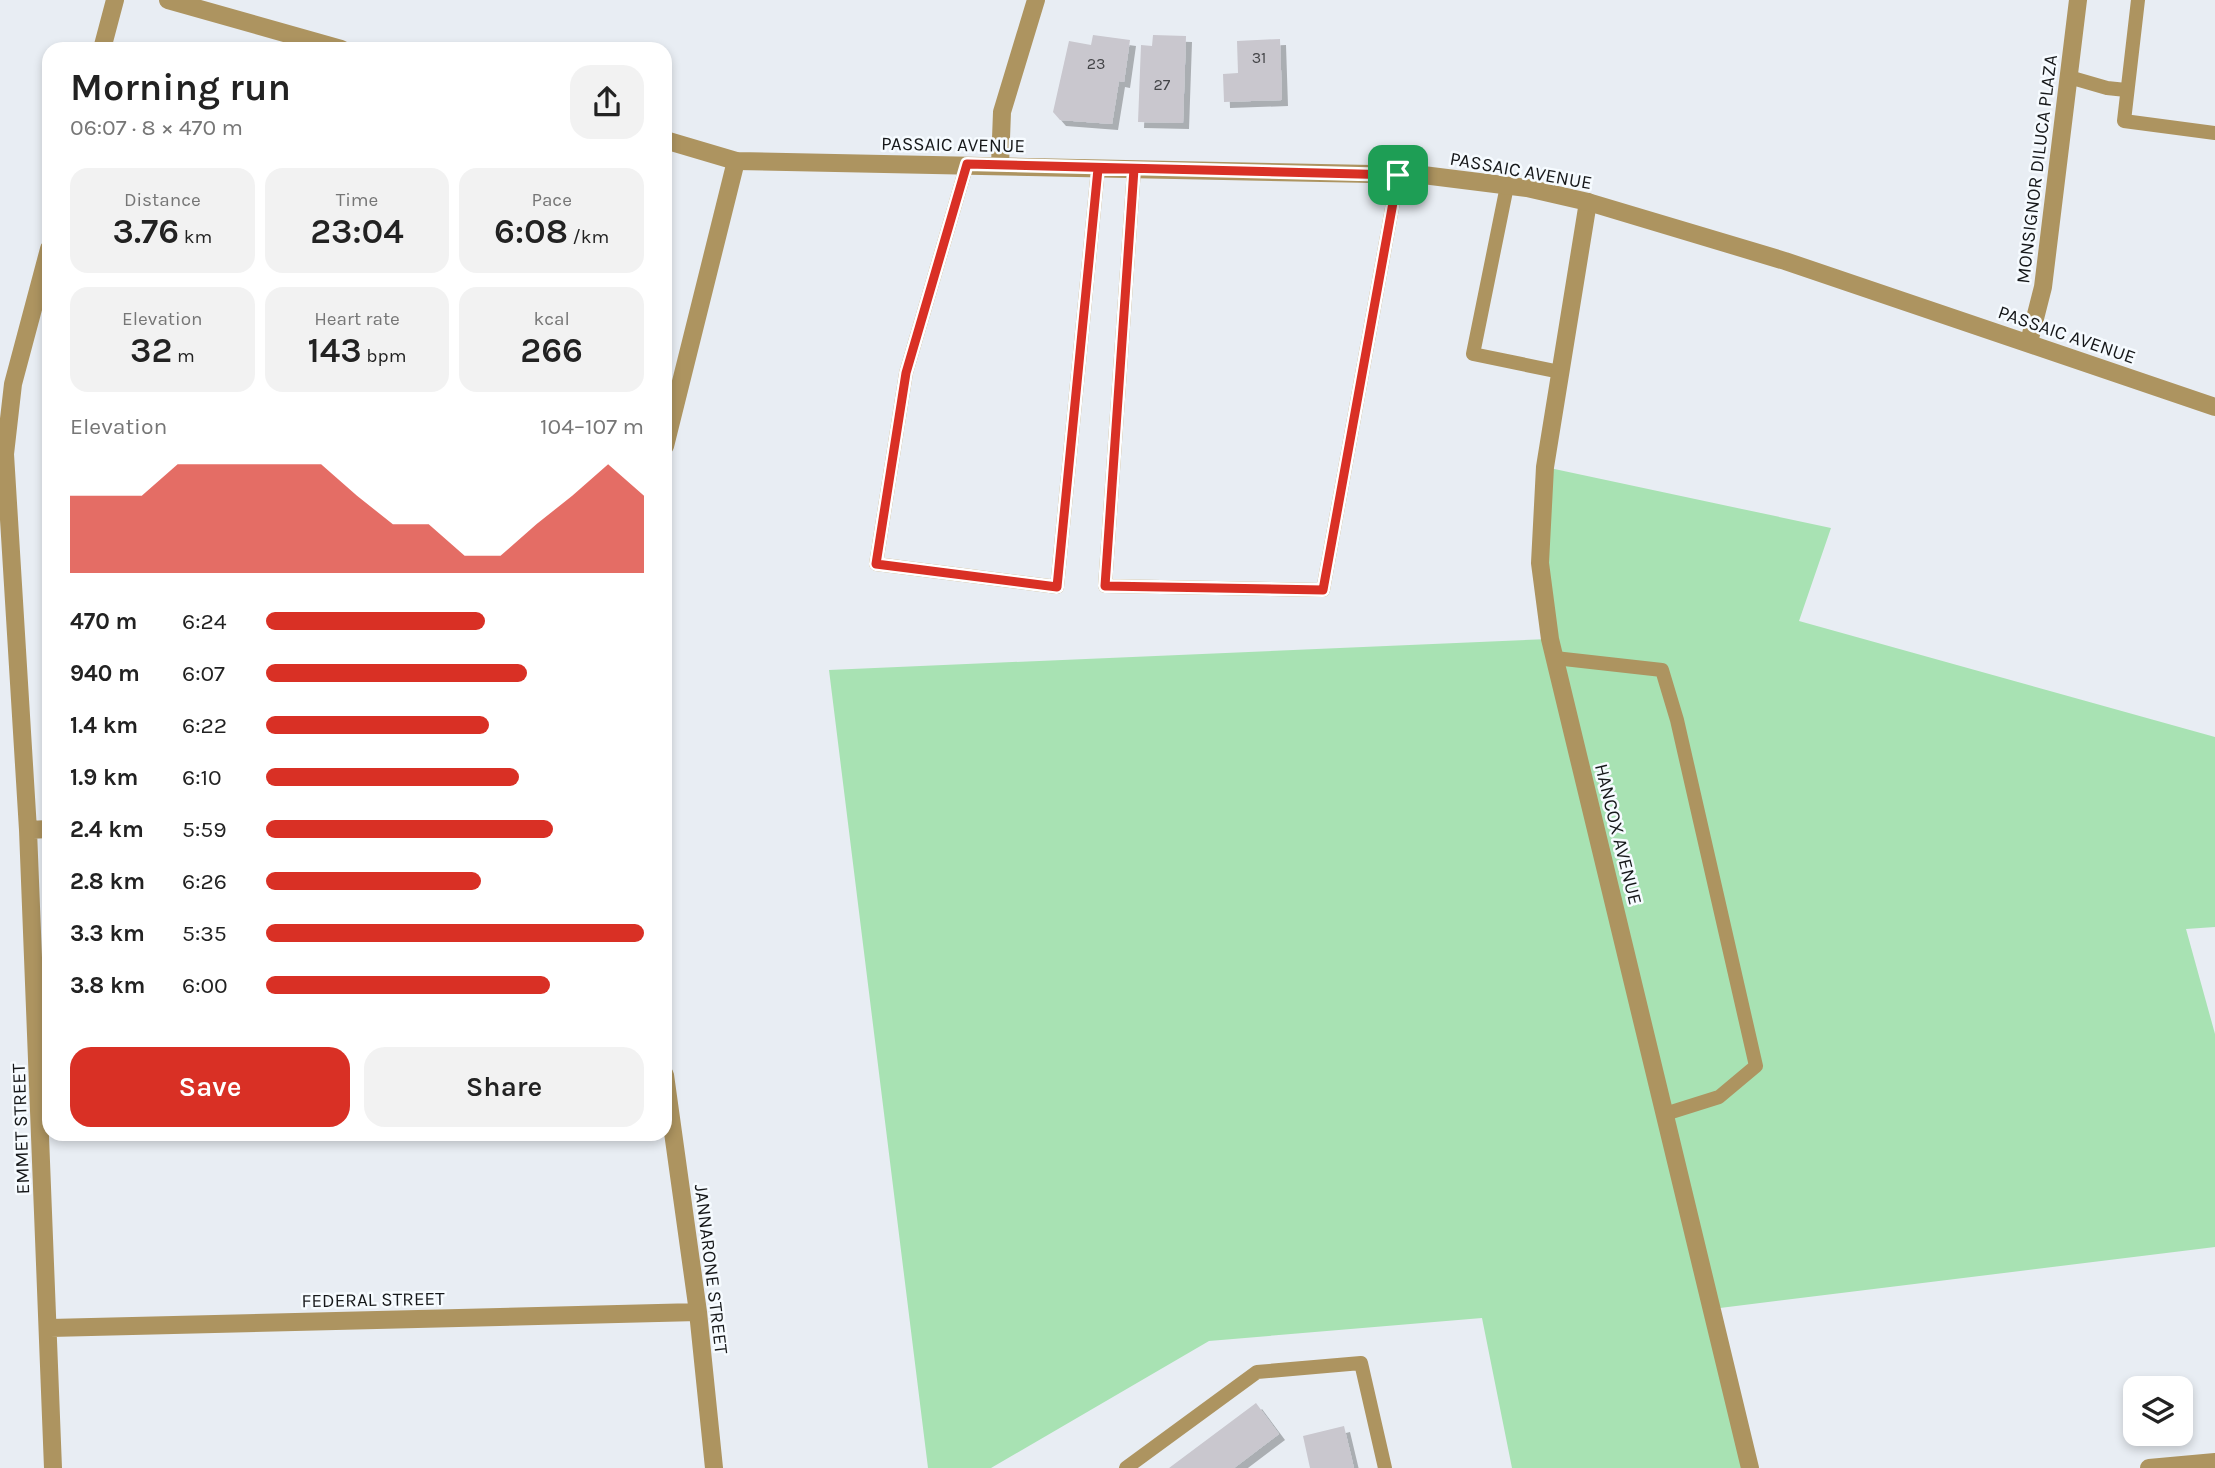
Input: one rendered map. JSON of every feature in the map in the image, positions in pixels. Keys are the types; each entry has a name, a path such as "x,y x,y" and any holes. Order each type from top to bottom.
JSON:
{"street":[{"path":"104,42 116,0"},
{"path":"168,0 316,42"},
{"path":"1000,165 1002,112 1036,0"},
{"name":"MONSIGNOR DILUCA PLAZA","path":"2029,342 2043,287 2078,0"},
{"name":"PASSAIC AVENUE","path":"672,143 736,161 1398,175 1507,186 1588,202 1785,261 2215,407"},
{"path":"672,418 736,161"},
{"name":"HANCOX AVENUE","path":"1588,202 1545,467 1540,563 1555,658 1750,1468"},
{"name":"EMMET STREET","path":"42,271 6,382 5,454 29,830 42,1138"},
{"path":"29,830 42,829"},
{"name":"JANNARONE STREET","path":"672,1125 698,1312 714,1468"},
{"name":"EMMET STREET","path":"42,1141 53,1468"},
{"name":"FEDERAL STREET","path":"50,1328 698,1312"},
{"path":"2149,1468 2215,1462"}],"lane":[{"path":"2138,0 2124,121 2215,133"},
{"path":"2069,77 2107,88 2126,90"},
{"path":"967,164 906,373 876,564 1057,587 1098,169"},
{"path":"1134,169 1105,586 1323,590 1398,175"},
{"path":"1507,186 1473,354 1560,372"},
{"path":"1555,658 1662,670 1677,720 1756,1066 1719,1097 1665,1114"},
{"path":"1126,1468 1257,1373 1361,1363 1385,1468"}],"green space":[{"path":"1545,467 1831,528 1799,621 2215,737 2215,927 2186,929 2215,1034 2215,1247 1712,1309 1750,1468 1512,1468 1482,1318 1209,1341 991,1468 928,1468 829,670 1549,639"}],"building":[{"path":"1093,35 1130,40 1124,82 1119,81 1112,124 1060,120 1053,112 1069,41 1091,45"},
{"path":"1153,35 1186,36 1183,123 1138,122 1141,45 1152,46"},
{"path":"1280,39 1282,100 1224,102 1223,74 1238,73 1237,41"},
{"path":"1256,1403 1279,1434 1234,1468 1169,1468"},
{"path":"1344,1426 1354,1468 1310,1468 1303,1436"}],"route":[{"path":"967,164 1398,175 1323,590 1105,586 1134,169 1098,169 1057,587 876,564 906,373 967,164"}]}
